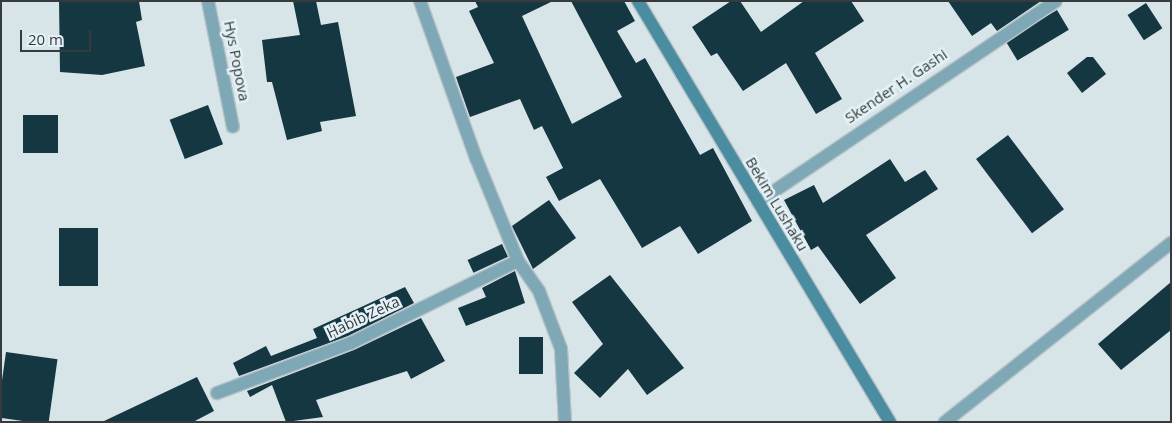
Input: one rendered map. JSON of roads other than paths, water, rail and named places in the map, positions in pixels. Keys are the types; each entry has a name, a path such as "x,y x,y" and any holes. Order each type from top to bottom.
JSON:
{"street":[{"name":"Hys Popova","path":"208,1 233,127"},
{"path":"420,1 518,261 539,290 561,349 565,422"},
{"name":"Bekim Lushaku","path":"638,1 886,420"},
{"name":"Skender H. Gashi","path":"758,202 1056,1"},
{"path":"945,422 1171,243"},
{"name":"Habib Zeka","path":"216,393 351,343 518,261"}]}
